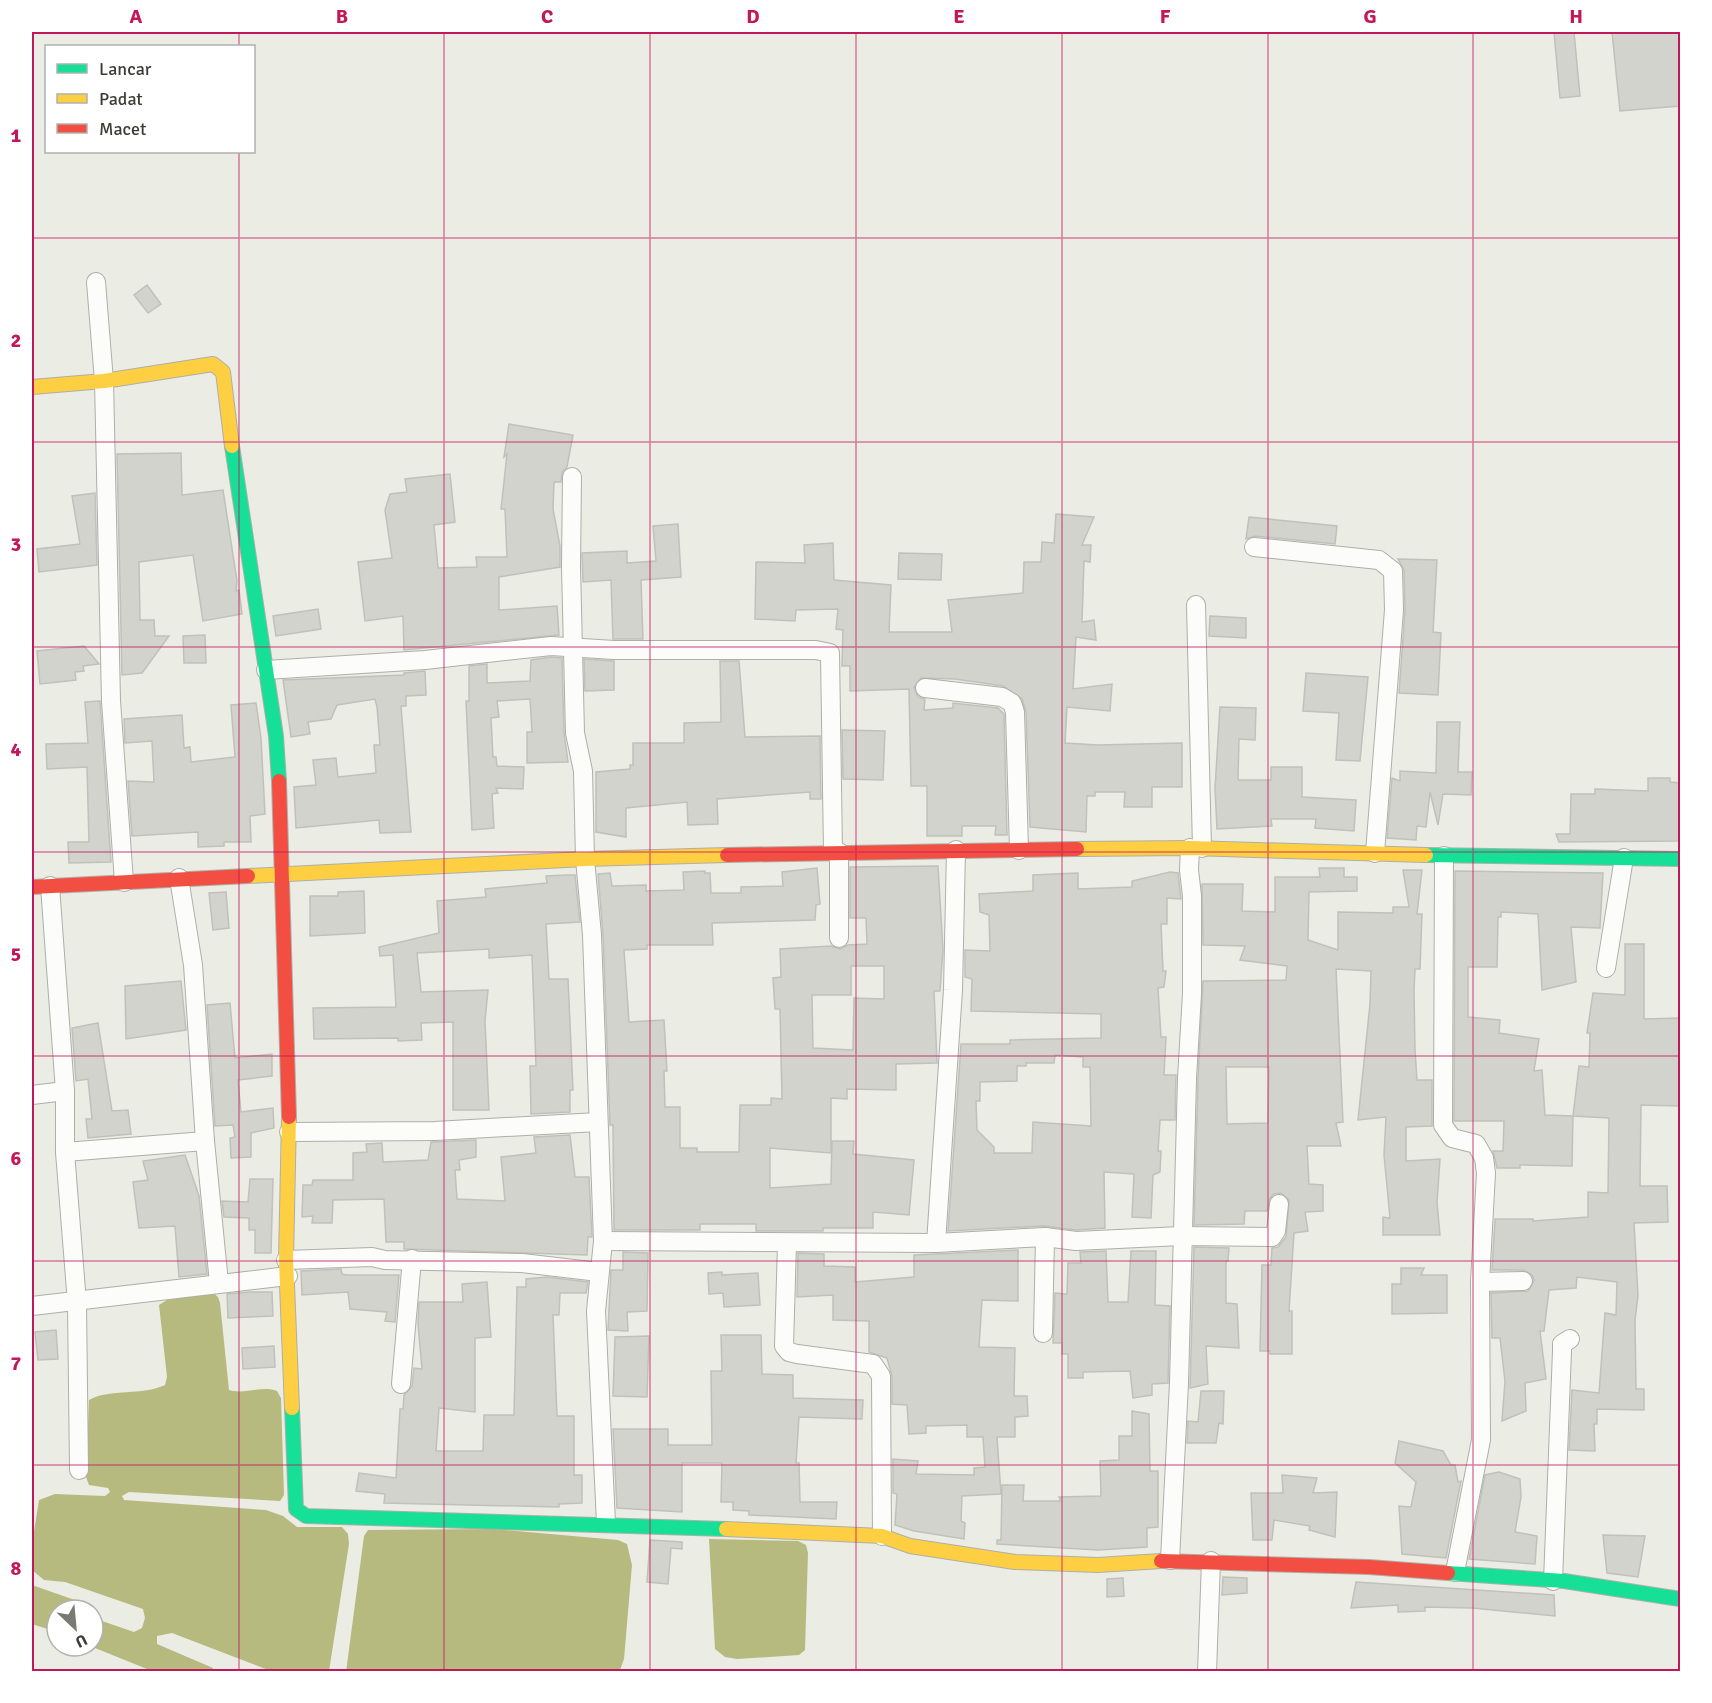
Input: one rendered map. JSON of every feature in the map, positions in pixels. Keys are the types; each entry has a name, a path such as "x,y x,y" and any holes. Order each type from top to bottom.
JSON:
{"street":[{"path":"96,282 104,381 111,701 124,882"},
{"path":"32,387 104,381 213,364 221,368 276,736 283,873 289,1132 287,1268 296,1509 306,1516 606,1523 882,1536 910,1545 1015,1562 1098,1565 1170,1560 1455,1572 1564,1581 1680,1599"},
{"path":"572,477 575,733 583,771 585,859 592,935 603,1241 596,1311 606,1523"},
{"path":"1254,547 1379,560 1393,571 1394,610 1375,853"},
{"path":"1170,1560 1179,1383 1181,1236 1196,848 1196,605"},
{"path":"266,670 425,660 551,646 816,650 830,653 839,938"},
{"path":"925,688 1002,697 1012,703 1015,712 1019,850"},
{"path":"32,887 585,859 836,852 1196,848 1444,856 1680,859"},
{"path":"936,1243 952,990 956,850"},
{"path":"1444,856 1443,1125 1452,1138 1476,1144 1484,1158 1486,1173 1480,1282 1481,1440 1455,1572"},
{"path":"1606,968 1624,858"},
{"path":"179,879 193,965 205,1141 219,1283"},
{"path":"50,885 65,1091 65,1152 77,1303 79,1470"},
{"path":"32,1095 65,1091"},
{"path":"289,1132 435,1131 598,1122"},
{"path":"65,1152 205,1141"},
{"path":"603,1241 788,1244 936,1243 1045,1237 1076,1241 1181,1236 1272,1237 1276,1231 1279,1204"},
{"path":"1043,1333 1045,1237"},
{"path":"788,1244 784,1346 789,1352 797,1354 873,1364 881,1376 882,1536"},
{"path":"32,1306 77,1303 219,1283 287,1268 359,1257 522,1263 599,1272"},
{"path":"401,1384 412,1259"},
{"path":"1480,1282 1523,1281"},
{"path":"1552,1581 1562,1344 1570,1339"},
{"path":"1207,1671 1210,1561"}],"shaded area":[{"path":"212,1292 218,1297 220,1303 229,1390 271,1389 277,1391 281,1398 284,1495 280,1501 129,1492 122,1496 124,1500 266,1510 283,1516 297,1527 342,1527 348,1534 349,1544 329,1671 271,1671 172,1633 157,1636 157,1644 213,1668 212,1671 152,1671 105,1652 105,1622 134,1632 142,1628 145,1618 143,1609 65,1582 44,1580 32,1570 32,1544 39,1500 55,1494 105,1496 110,1492 108,1488 89,1485 86,1477 89,1400 107,1394 147,1390 165,1385 167,1377 159,1305 167,1300"},
{"path":"494,1529 618,1540 627,1544 632,1565 624,1659 620,1670 346,1672 364,1536 368,1530"},
{"path":"709,1539 798,1541 806,1545 808,1553 805,1650 799,1655 737,1659 725,1657 715,1649"},
{"path":"32,1585 69,1598 45,1598 45,1628 32,1624"}],"building":[{"path":"1554,32 1574,32 1580,96 1560,98"},
{"path":"1612,32 1680,32 1680,106 1620,111"},
{"path":"147,285 161,304 148,313 134,295"},
{"path":"509,424 573,435 567,467 562,472 561,482 554,482 553,509 560,546 560,567 499,577 499,610 557,606 559,635 404,650 403,616 365,621 358,562 392,558 385,510 390,494 407,492 405,479 450,474 455,522 434,525 438,568 477,567 476,557 507,557 505,509 501,509 507,454 504,457"},
{"path":"181,453 182,495 223,490 237,581 236,591 239,590 242,614 203,621 193,555 139,562 140,620 154,620 155,636 169,636 142,673 122,675 117,454"},
{"path":"95,493 97,565 39,572 37,549 80,544 72,496"},
{"path":"1056,514 1094,517 1082,545 1091,545 1090,562 1084,561 1082,622 1094,620 1096,640 1076,637 1073,689 1112,684 1110,711 1067,707 1065,743 1098,745 1182,743 1182,787 1152,787 1152,807 1124,807 1125,792 1095,792 1095,796 1087,796 1086,832 1030,827 1026,712 1022,699 1003,686 955,679 921,678 914,687 918,697 925,699 924,710 953,708 953,703 998,708 1004,714 1007,835 995,835 996,826 962,826 962,836 927,836 927,786 911,786 909,689 850,691 850,666 842,666 843,630 836,629 838,609 796,610 795,621 755,619 756,562 805,563 804,545 833,543 834,580 891,585 889,632 952,632 948,600 1023,593 1024,562 1041,562 1042,542 1054,543"},
{"path":"1249,517 1337,526 1335,544 1255,536 1246,539"},
{"path":"678,524 681,577 641,580 643,639 613,639 611,580 583,582 582,553 627,551 627,563 656,561 653,526"},
{"path":"899,553 942,554 941,580 898,579"},
{"path":"1398,559 1437,560 1433,632 1441,633 1438,695 1399,693 1405,610 1404,570"},
{"path":"318,609 321,629 276,636 273,616"},
{"path":"1210,616 1246,618 1246,638 1209,636"},
{"path":"205,635 206,663 184,663 183,636"},
{"path":"84,646 99,664 83,666 84,671 75,672 76,680 40,684 37,651"},
{"path":"562,658 564,733 568,762 527,763 527,732 532,732 530,699 497,701 499,717 491,718 493,757 496,757 497,766 524,767 523,789 496,788 498,793 492,794 494,828 472,830 466,701 469,701 469,666 487,664 487,683 530,681 531,660"},
{"path":"584,659 614,661 614,690 585,691"},
{"path":"720,661 739,661 745,737 820,736 821,799 810,799 810,792 717,799 718,824 688,825 687,802 626,808 626,837 596,832 596,772 630,769 630,765 633,765 633,743 684,743 684,723 721,722"},
{"path":"425,671 426,695 406,696 406,706 401,706 411,832 380,833 379,820 296,828 294,787 316,785 313,760 336,758 338,777 376,773 374,745 380,745 377,707 375,699 337,705 331,719 308,722 310,734 291,737 283,680 404,675 404,673"},
{"path":"1306,673 1368,677 1360,761 1336,760 1339,713 1303,711"},
{"path":"100,701 111,862 69,863 68,842 89,842 87,767 47,769 46,744 88,743 85,702"},
{"path":"256,703 261,738 265,814 250,816 251,842 224,842 224,846 198,847 198,832 132,836 128,781 154,782 152,741 125,743 124,719 182,715 184,748 190,747 191,762 235,757 231,705"},
{"path":"1220,707 1256,708 1255,740 1239,739 1238,780 1271,780 1271,767 1302,767 1302,797 1356,800 1354,831 1315,828 1316,819 1271,819 1272,826 1217,829 1215,788"},
{"path":"1437,722 1460,722 1458,772 1472,772 1471,795 1443,794 1438,825 1430,792 1426,827 1417,826 1416,840 1387,838 1392,778 1400,781 1400,771 1436,773"},
{"path":"842,730 885,731 883,780 843,779"},
{"path":"1648,778 1670,778 1670,782 1680,783 1680,841 1559,842 1556,834 1570,834 1571,794 1595,794 1595,789 1648,791"},
{"path":"938,866 943,950 940,991 934,991 937,1063 896,1064 896,1090 847,1089 847,1099 831,1098 831,1153 770,1148 770,1188 831,1184 832,1141 854,1141 853,1154 914,1160 909,1215 873,1212 873,1228 823,1228 823,1231 756,1231 756,1224 700,1224 700,1230 614,1230 613,1125 610,1125 603,935 598,874 610,873 612,886 646,885 646,891 684,890 683,872 705,871 705,873 710,873 711,893 741,893 741,887 783,886 782,872 817,868 820,904 816,905 815,920 712,923 713,945 647,945 647,949 624,950 629,1022 664,1020 667,1071 664,1071 665,1107 680,1107 680,1148 697,1148 697,1152 739,1152 740,1105 771,1105 771,1098 782,1099 780,1009 775,1009 773,978 781,977 780,949 831,946 840,949 848,945 867,944 866,918 850,918 850,867","holes":["851,966 884,966 884,999 854,998 853,1050 813,1048 812,995 851,995"]},
{"path":"1319,868 1344,868 1344,877 1357,877 1357,891 1309,892 1308,940 1338,950 1338,912 1393,913 1393,907 1409,907 1403,870 1422,870 1417,914 1422,914 1420,969 1415,969 1414,990 1415,1050 1417,1080 1432,1080 1432,1126 1406,1127 1406,1161 1440,1159 1437,1202 1440,1235 1383,1235 1383,1217 1390,1218 1384,1155 1386,1117 1358,1120 1370,1004 1371,971 1336,969 1343,1122 1336,1123 1341,1146 1307,1146 1309,1184 1323,1185 1323,1211 1305,1212 1308,1231 1294,1233 1289,1311 1292,1311 1292,1354 1270,1354 1270,1351 1260,1351 1262,1265 1271,1265 1272,1248 1278,1247 1286,1237 1289,1200 1281,1193 1274,1194 1270,1198 1267,1211 1245,1211 1244,1224 1194,1225 1198,1078 1203,981 1286,980 1287,966 1240,960 1245,946 1203,945 1202,884 1243,884 1242,911 1275,912 1275,877 1320,877","holes":["1226,1067 1269,1067 1268,1123 1227,1124"]},
{"path":"1455,871 1603,873 1600,928 1571,927 1576,982 1542,990 1538,914 1501,912 1501,917 1498,917 1497,967 1468,967 1468,1017 1500,1020 1499,1033 1539,1039 1534,1071 1542,1070 1545,1115 1573,1116 1572,1166 1520,1165 1520,1168 1497,1168 1493,1151 1503,1151 1504,1121 1454,1121"},
{"path":"1170,872 1178,873 1181,899 1167,898 1167,924 1161,924 1163,971 1166,971 1164,987 1158,988 1161,1037 1166,1037 1164,1075 1176,1075 1175,1120 1160,1120 1158,1151 1161,1151 1160,1172 1153,1175 1151,1218 1132,1217 1134,1174 1104,1172 1105,1228 1076,1230 1044,1226 948,1231 961,1044 1010,1044 1010,1040 1101,1038 1101,1014 971,1011 972,979 965,977 965,950 990,951 989,915 980,912 979,894 1033,891 1033,875 1078,873 1078,889 1132,887 1132,881","holes":["1055,1055 1083,1057 1083,1067 1090,1067 1091,1126 1033,1122 1032,1153 994,1153 994,1147 977,1130 976,1101 980,1101 980,1082 1017,1081 1017,1066 1026,1066 1026,1063 1054,1063"]},
{"path":"575,875 580,922 546,924 549,979 568,979 573,1090 570,1090 570,1112 531,1114 530,1066 536,1066 532,955 489,958 489,949 417,953 421,992 488,990 485,1021 489,1110 453,1110 453,1022 421,1023 422,1040 314,1039 313,1008 396,1007 393,955 380,956 379,947 439,933 437,901 486,897 485,889 547,883 546,876"},
{"path":"364,891 365,933 310,936 310,896 338,896 338,892"},
{"path":"226,892 229,928 213,930 209,893"},
{"path":"1625,944 1644,944 1644,1019 1680,1018 1680,1106 1641,1105 1640,1186 1667,1186 1668,1222 1634,1223 1638,1296 1635,1320 1636,1389 1644,1389 1644,1410 1597,1409 1597,1424 1594,1424 1595,1451 1569,1450 1572,1390 1599,1393 1605,1313 1616,1315 1617,1282 1577,1277 1576,1288 1549,1290 1544,1331 1540,1331 1546,1379 1525,1383 1526,1411 1502,1421 1505,1381 1500,1338 1492,1338 1491,1293 1528,1291 1534,1280 1532,1275 1523,1270 1492,1270 1495,1219 1533,1219 1533,1221 1588,1217 1588,1192 1608,1193 1609,1118 1573,1116 1579,1066 1589,1067 1590,1033 1587,1033 1593,993 1625,995"},
{"path":"181,981 186,1030 126,1039 125,986"},
{"path":"230,1003 235,1058 272,1054 272,1076 238,1080 241,1112 273,1108 274,1128 251,1133 251,1157 231,1158 230,1138 235,1137 233,1125 215,1126 207,1005"},
{"path":"98,1023 112,1111 128,1110 131,1134 88,1138 86,1119 92,1119 88,1079 76,1081 72,1028"},
{"path":"570,1135 575,1177 589,1177 592,1237 588,1237 587,1255 404,1249 404,1242 386,1242 384,1199 333,1200 332,1223 312,1223 313,1216 302,1217 303,1185 312,1185 313,1180 353,1180 353,1153 367,1152 366,1144 382,1143 383,1162 428,1160 431,1142 476,1140 476,1157 459,1160 460,1170 455,1170 457,1199 505,1201 501,1157 536,1153 534,1137"},
{"path":"185,1155 199,1196 207,1274 179,1277 175,1226 139,1228 133,1182 148,1180 143,1161"},
{"path":"250,1179 273,1179 271,1253 255,1253 255,1230 249,1230 249,1218 224,1217 222,1201 248,1202"},
{"path":"1194,1247 1229,1248 1228,1261 1226,1261 1226,1303 1237,1304 1239,1348 1206,1346 1208,1384 1190,1388"},
{"path":"1018,1250 1018,1301 982,1300 979,1347 1015,1348 1014,1396 1027,1396 1028,1416 1015,1417 1015,1437 997,1437 1001,1494 962,1496 961,1521 965,1523 964,1539 914,1531 895,1525 897,1494 893,1493 893,1459 918,1461 916,1474 974,1475 974,1468 985,1467 983,1437 967,1437 967,1425 926,1426 926,1433 909,1434 907,1405 892,1404 892,1376 887,1358 869,1352 869,1321 833,1320 833,1295 797,1297 798,1253 824,1254 824,1266 855,1267 855,1282 914,1277 914,1255"},
{"path":"1106,1251 1108,1302 1128,1302 1131,1251 1156,1251 1155,1305 1170,1306 1168,1383 1152,1384 1152,1395 1133,1398 1130,1371 1083,1372 1083,1378 1068,1378 1068,1354 1062,1354 1062,1343 1053,1343 1055,1293 1067,1294 1068,1263 1081,1263 1080,1252"},
{"path":"623,1252 648,1253 647,1311 627,1312 628,1331 608,1330 611,1270 623,1270"},
{"path":"1401,1268 1424,1268 1421,1275 1447,1275 1447,1313 1392,1314 1392,1284 1401,1284"},
{"path":"341,1269 342,1274 346,1275 399,1275 395,1322 385,1321 387,1312 350,1309 348,1292 302,1295 301,1271"},
{"path":"722,1272 722,1275 758,1273 760,1305 724,1307 723,1293 709,1294 708,1273"},
{"path":"547,1277 588,1282 586,1293 560,1293 559,1315 553,1315 557,1416 574,1416 574,1475 582,1475 582,1503 559,1504 559,1507 384,1503 385,1494 356,1491 359,1473 396,1478 400,1409 403,1409 404,1395 412,1386 414,1368 422,1369 418,1324 419,1302 463,1302 462,1284 487,1282 491,1337 475,1338 475,1412 439,1408 436,1451 483,1451 484,1415 514,1415 517,1287 526,1287 526,1279"},
{"path":"272,1292 273,1316 228,1318 227,1294"},
{"path":"56,1330 58,1359 38,1360 35,1332"},
{"path":"721,1335 761,1335 762,1374 793,1375 793,1398 863,1400 862,1419 799,1417 796,1463 799,1463 800,1502 837,1502 836,1519 749,1515 749,1511 733,1510 733,1502 721,1502 722,1463 682,1463 682,1512 617,1508 613,1429 668,1429 668,1445 712,1445 711,1371 722,1371"},
{"path":"649,1336 647,1397 613,1396 615,1337"},
{"path":"274,1346 275,1367 243,1369 242,1348"},
{"path":"1201,1391 1224,1391 1223,1424 1219,1423 1216,1443 1187,1443 1188,1421 1198,1422"},
{"path":"1132,1411 1149,1414 1150,1471 1158,1471 1158,1527 1147,1528 1147,1547 1098,1550 997,1544 997,1540 1001,1540 1002,1485 1024,1485 1023,1501 1061,1501 1059,1497 1101,1496 1100,1461 1119,1460 1119,1436 1132,1436"},
{"path":"1399,1441 1443,1451 1451,1465 1455,1465 1458,1482 1461,1481 1446,1558 1402,1554 1399,1506 1411,1507 1416,1482 1395,1463"},
{"path":"1499,1472 1520,1479 1521,1497 1515,1532 1537,1536 1535,1564 1469,1559 1485,1475"},
{"path":"1282,1475 1317,1478 1313,1493 1337,1492 1335,1537 1309,1530 1310,1526 1274,1520 1272,1540 1253,1540 1251,1493 1283,1493"},
{"path":"1603,1535 1645,1536 1638,1577 1607,1573"},
{"path":"650,1540 682,1542 682,1549 671,1548 668,1584 647,1582"},
{"path":"1223,1577 1247,1578 1247,1593 1222,1595"},
{"path":"1123,1578 1124,1596 1107,1597 1107,1579"},
{"path":"1356,1582 1554,1595 1555,1616 1472,1608 1425,1607 1425,1611 1398,1612 1398,1605 1351,1608"}],"traffic: fast":[{"path":"232,446 276,736 279,781"},
{"path":"1426,855 1680,859"},
{"path":"292,1408 296,1509 306,1516 726,1529"},
{"path":"1448,1573 1564,1581 1680,1599"}],"traffic: slow":[{"path":"32,387 104,381 213,364 223,372 232,446"},
{"path":"1077,849 1190,848 1426,855"},
{"path":"248,876 585,859 727,855"},
{"path":"289,1117 286,1260 292,1408"},
{"path":"726,1529 882,1536 910,1546 1015,1562 1098,1565 1161,1561"}],"traffic: jam":[{"path":"279,781 289,1117"},
{"path":"727,855 1077,849"},
{"path":"32,887 248,876"},
{"path":"1161,1561 1369,1567 1448,1573"}]}
